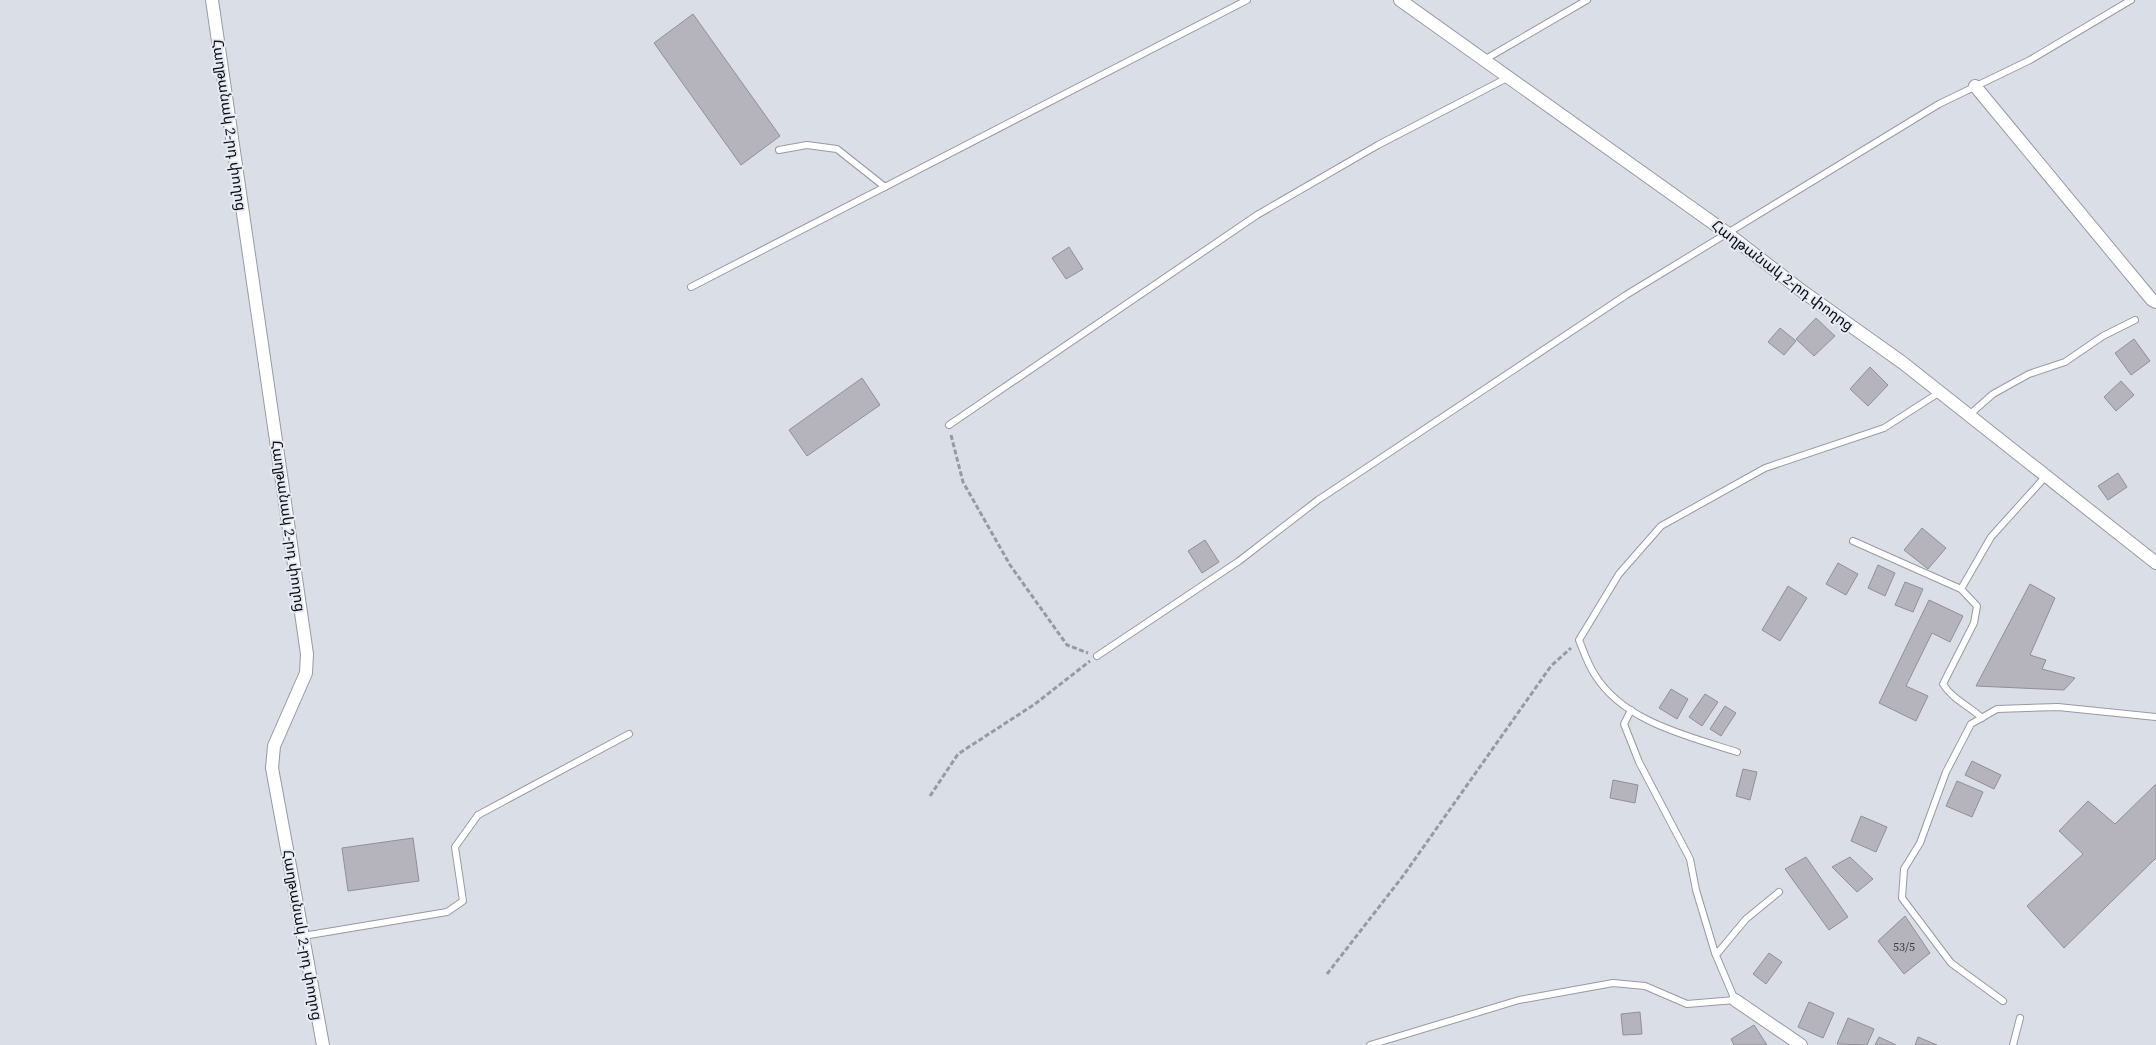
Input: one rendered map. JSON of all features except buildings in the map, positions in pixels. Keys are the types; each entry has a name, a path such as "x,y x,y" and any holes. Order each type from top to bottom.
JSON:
{"street":[{"name":"Հաղթանակ 2-րդ փողոց","path":"212,0 307,654 306,674 274,746 272,768 323,1045"},
{"name":"Հաղթանակ 2-րդ փողոց","path":"1400,0 1727,233 1775,271 1940,392 2156,563"},
{"path":"1975,86 2152,300 2156,302"},
{"path":"1735,1000 1801,1045"}],"lane":[{"path":"691,287 1247,0"},
{"path":"1484,60 1587,0"},
{"path":"1097,656 1239,561 1318,500 1626,295 1939,104 2030,60 2131,0"},
{"path":"949,425 1257,215 1378,145 1507,78"},
{"path":"779,150 807,145 836,149 885,187"},
{"path":"1969,415 1993,394 2029,374 2066,362 2103,336 2135,320"},
{"path":"1736,752 1644,719 1613,698 1595,676 1579,640 1619,574 1662,526 1765,468 1884,428 1940,392"},
{"path":"1962,589 1991,536 2046,476"},
{"path":"1853,541 1962,589 1977,606 1974,623 1943,684 1950,696 1970,707 1982,718"},
{"path":"2004,1001 1951,963 1902,898 1904,869 1920,843 1946,772 1971,724 1997,709 2058,707 2156,716"},
{"path":"1370,1045 1519,1000 1613,983 1645,986 1687,1004 1735,1000 1716,955 1696,890 1690,859 1639,762 1624,724 1630,710"},
{"path":"303,936 447,912 463,901 455,847 478,815 629,734"},
{"path":"1716,955 1746,919 1779,892"},
{"path":"2013,1045 2020,1018"}],"path":[{"path":"949,425 963,482 1010,565 1068,645 1097,656"},
{"path":"1327,974 1403,876 1552,666 1579,640"},
{"path":"930,796 958,754 1035,704 1097,656"}]}
